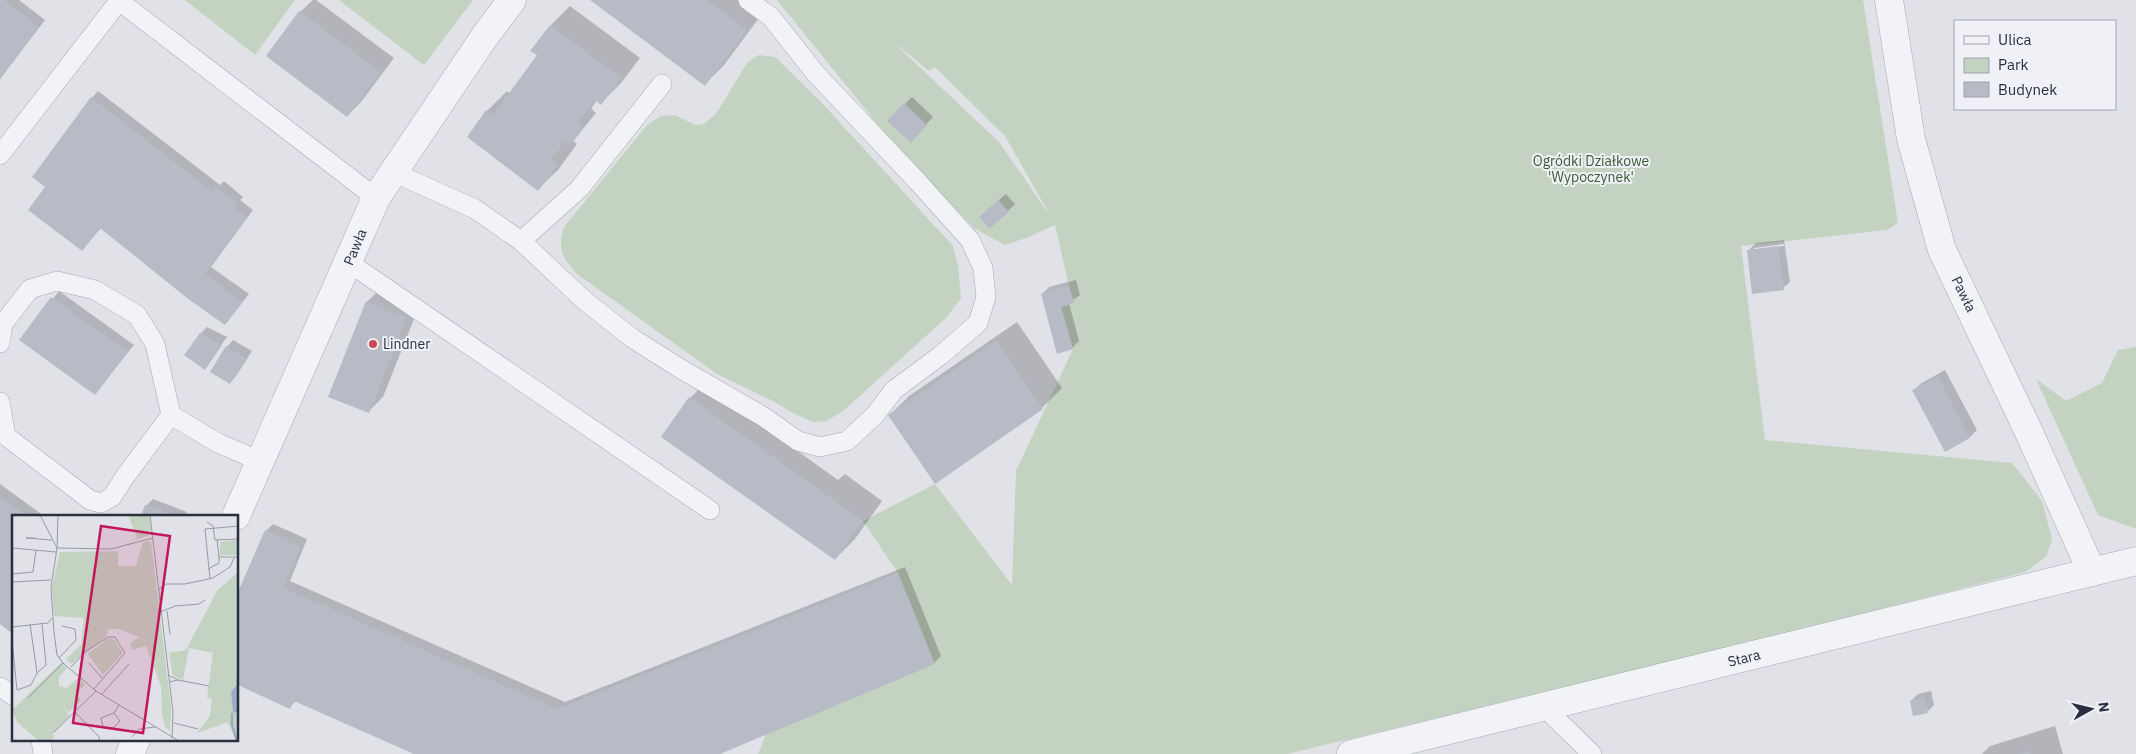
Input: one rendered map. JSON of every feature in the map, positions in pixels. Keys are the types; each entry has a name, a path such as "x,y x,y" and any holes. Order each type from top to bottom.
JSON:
{"street":[{"name":"Pawła","path":"236,515 262,462 376,198 485,36 512,0"},
{"name":"Pawła","path":"1889,0 1911,139 1942,250 2028,428 2092,572"},
{"name":"Stara","path":"1352,754 2136,561"},
{"path":"130,754 135,742"}],"lane":[{"path":"0,155 119,0 376,198"},
{"path":"393,172 475,209 521,241 585,300 632,338 764,417 798,441 820,448 847,441 875,415 894,390 942,355 978,323 986,297 983,268 970,240 816,74 771,16 748,0"},
{"path":"521,241 579,189 662,84"},
{"path":"348,262 710,510"},
{"path":"0,343 3,324 30,289 58,281 95,290 136,315 155,344 171,415 218,443 262,462"},
{"path":"0,402 6,436 90,500 101,503 112,497 171,415"},
{"path":"0,688 12,695"},
{"path":"1544,708 1592,754"}],"green space":[{"path":"185,0 295,0 255,55"},
{"path":"339,0 473,0 424,65"},
{"name":"Ogródki Działkowe 'Wypoczynek'","path":"777,0 1863,0 1898,223 1887,230 1741,246 1765,440 2012,463 2042,501 2052,539 2046,557 2025,572 1707,653 1287,754 758,754 766,734 934,664 898,573 863,521 935,484 1012,585 1016,471 1073,349 1061,307 1073,303 1055,225 1005,245 974,228 892,142","holes":["892,41 929,71 935,67 1005,136 1051,217 999,142","998,200 1009,212 989,229 979,217"]},
{"path":"759,55 775,57 821,102 953,246 958,266 961,298 947,317 842,412 826,421 813,422 717,374 577,274 562,253 561,242 564,227 647,125 661,116 675,115 695,125 704,124 716,114 747,63"},
{"path":"2136,347 2136,529 2098,515 2036,379 2066,401 2102,383 2118,350"}],"building":[{"path":"0,0 4,0 39,27 0,79"},
{"path":"590,0 707,0 747,30 705,86"},
{"path":"299,11 381,72 347,117 266,56"},
{"path":"550,25 621,78 601,105 595,100 578,123 583,128 571,145 565,141 551,160 558,164 538,191 467,137 486,110 493,115 537,55 530,51"},
{"path":"91,97 213,192 216,187 237,204 235,208 247,218 205,274 243,302 225,325 187,298 100,228 82,251 28,210 45,187 32,177"},
{"path":"904,103 927,125 911,143 887,121"},
{"path":"998,200 1009,212 989,229 979,217"},
{"path":"1778,246 1784,290 1752,294 1747,250"},
{"path":"1069,286 1074,303 1061,307 1073,349 1057,354 1041,294"},
{"path":"51,297 128,352 95,395 19,340"},
{"path":"366,301 407,318 369,413 328,397"},
{"path":"200,333 222,345 205,370 184,355"},
{"path":"996,341 1043,409 935,484 888,415"},
{"path":"226,346 246,358 230,384 210,372"},
{"path":"1938,376 1970,438 1945,452 1912,390"},
{"path":"689,397 863,521 835,560 661,437"},
{"path":"0,496 27,515 12,515 12,633 0,624"},
{"path":"145,505 172,515 141,515"},
{"path":"265,530 301,546 284,588 557,709 898,573 935,664 720,754 414,754 294,701 290,709 239,685 239,590"},
{"path":"1924,697 1928,713 1913,716 1910,701"},
{"path":"2030,750 2031,754 2019,754"}],"place":[{"name":"Lindner","path":"373,344"}]}
